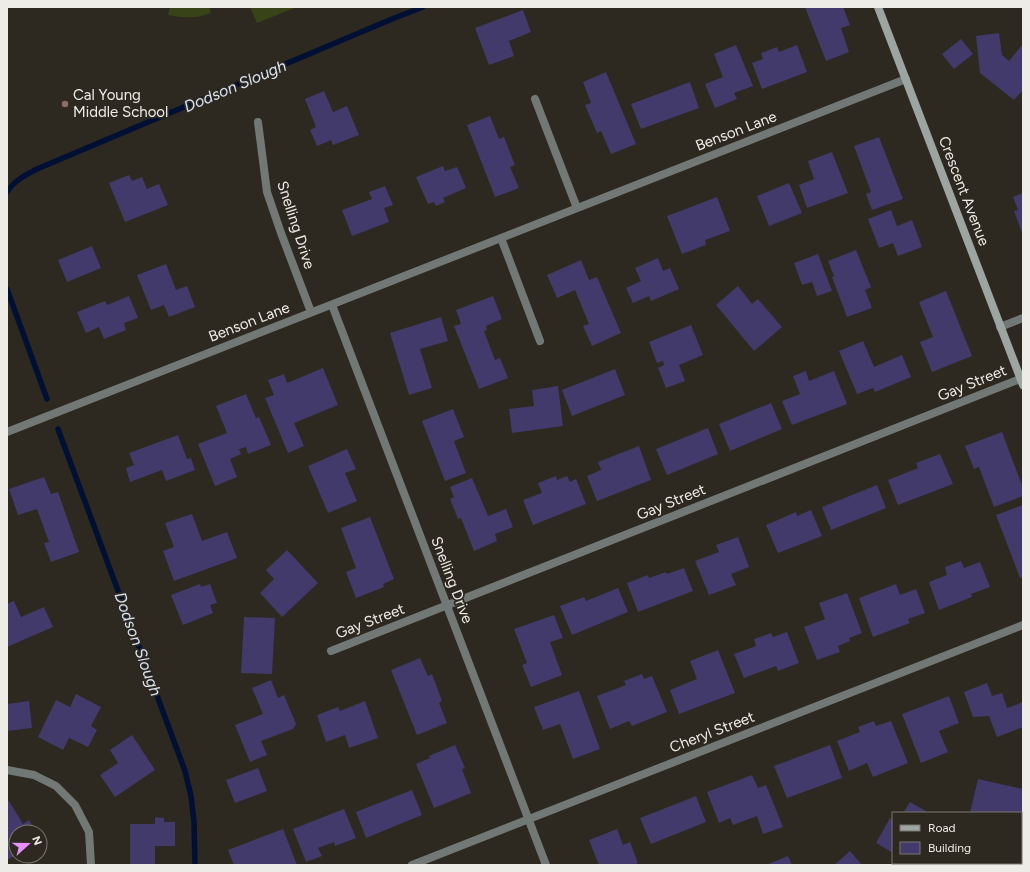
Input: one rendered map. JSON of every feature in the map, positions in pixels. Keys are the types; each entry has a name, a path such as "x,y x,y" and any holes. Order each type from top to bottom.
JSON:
{"street":[{"name":"Crescent Avenue","path":"878,7 1022,382"},
{"name":"Benson Lane","path":"7,432 906,79"},
{"path":"535,99 578,208"},
{"name":"Snelling Drive","path":"258,122 268,192 281,233 311,312"},
{"path":"501,238 540,340"},
{"name":"Snelling Drive","path":"332,305 546,865"},
{"path":"1000,327 1023,318"},
{"name":"Gay Street","path":"332,651 1022,382"},
{"name":"Cheryl Street","path":"412,865 1023,626"},
{"path":"7,770 34,775 56,786 75,805 89,832 91,865"}],"green space":[{"path":"170,7 209,7 211,13 195,17 174,16 168,15"},
{"path":"250,7 297,7 257,23"}],"building":[{"path":"805,7 843,7 850,25 841,28 849,52 826,61"},
{"path":"523,10 531,32 509,41 514,56 489,65 475,28"},
{"path":"999,33 1002,55 1009,61 1023,44 1023,90 1014,100 980,73 976,36"},
{"path":"961,39 973,54 954,69 942,54"},
{"path":"736,45 753,86 734,93 737,99 715,108 705,84 723,77 714,54"},
{"path":"797,45 807,72 762,89 752,63 763,59 761,53 777,47 779,52"},
{"path":"606,72 636,144 611,154 601,131 597,133 585,105 591,103 583,82"},
{"path":"690,82 699,108 641,129 631,104"},
{"path":"324,91 333,112 347,106 359,135 333,145 331,140 317,146 310,130 316,127 305,99"},
{"path":"490,116 499,139 504,137 515,165 510,167 519,188 495,197 467,125"},
{"path":"879,137 903,199 872,210 866,194 871,192 854,146"},
{"path":"832,152 848,193 807,208 799,185 814,179 808,161"},
{"path":"443,166 445,171 457,167 466,188 443,198 445,202 436,206 434,202 428,204 416,177"},
{"path":"129,175 132,181 142,177 147,189 159,184 168,205 125,222 109,183"},
{"path":"789,183 802,213 769,226 757,196"},
{"path":"385,186 393,205 384,208 389,222 352,236 342,210 372,199 369,192"},
{"path":"1023,193 1023,235 1014,211 1018,210 1013,197"},
{"path":"717,197 730,231 705,240 706,245 682,254 667,216"},
{"path":"891,210 897,226 912,220 922,247 898,256 893,243 879,248 868,219"},
{"path":"92,246 101,268 67,282 58,260"},
{"path":"856,250 871,287 865,290 872,308 847,317 832,277 834,276 828,261"},
{"path":"818,254 832,291 817,296 812,282 802,285 794,263"},
{"path":"658,258 663,271 670,268 679,289 651,301 649,296 633,303 626,288 641,281 635,268"},
{"path":"581,260 589,280 597,277 621,333 592,346 583,326 589,324 575,290 557,298 547,275"},
{"path":"166,264 176,290 187,286 195,307 169,317 164,305 151,310 137,275"},
{"path":"738,286 752,304 758,299 782,327 754,351 716,305"},
{"path":"946,291 972,356 932,372 920,342 933,337 919,302"},
{"path":"129,296 138,318 124,323 126,330 104,339 99,327 86,333 77,312 105,301 107,305"},
{"path":"493,296 502,319 486,326 487,330 484,331 495,360 500,358 508,378 479,389 454,326 461,324 456,310"},
{"path":"441,317 448,341 420,349 432,388 409,395 390,333"},
{"path":"691,325 703,355 679,365 685,381 666,388 658,368 664,365 663,361 657,363 649,342"},
{"path":"863,341 874,367 902,355 911,377 875,392 873,388 857,394 839,351"},
{"path":"323,368 338,405 294,423 304,446 288,453 265,398 274,395 268,380 284,374 287,383"},
{"path":"615,369 625,395 572,416 562,390"},
{"path":"806,371 809,381 834,371 847,404 792,425 782,401 800,394 793,376"},
{"path":"558,386 563,426 512,433 509,409 534,406 532,390"},
{"path":"246,394 256,418 259,417 271,445 248,454 246,447 239,449 241,454 230,459 237,477 215,486 198,444 227,433 216,406"},
{"path":"771,403 782,429 730,451 719,424"},
{"path":"453,409 464,437 454,441 466,473 445,481 422,421"},
{"path":"708,428 718,454 667,475 656,449"},
{"path":"1002,432 1023,488 1023,496 994,507 979,467 974,469 965,446"},
{"path":"178,435 187,459 191,458 195,470 166,481 162,470 130,482 126,468 134,465 129,453"},
{"path":"639,446 651,480 597,501 587,476 601,470 598,462"},
{"path":"347,449 356,469 345,473 357,501 328,513 308,466"},
{"path":"940,454 953,484 898,505 888,480 918,468 916,463"},
{"path":"556,476 557,480 567,476 570,482 576,479 586,504 533,525 523,500 542,493 538,483"},
{"path":"44,477 51,494 58,492 79,552 51,562 44,543 49,542 37,509 18,515 9,489"},
{"path":"472,478 488,516 506,509 513,527 495,534 497,541 474,551 461,518 458,519 450,499 454,497 450,487"},
{"path":"877,485 886,508 831,530 822,507"},
{"path":"1023,505 1023,577 1020,578 996,515"},
{"path":"811,510 822,536 778,553 766,525 796,512 797,516"},
{"path":"192,514 202,541 227,532 237,558 174,581 163,551 174,547 165,523"},
{"path":"370,517 394,579 383,584 384,587 356,598 346,572 356,568 341,528"},
{"path":"738,537 749,567 731,574 736,585 709,595 695,561 719,552 716,545"},
{"path":"287,550 318,583 282,617 260,593 274,579 266,570"},
{"path":"961,561 964,568 980,562 990,587 971,594 972,597 939,610 929,582 947,575 945,567"},
{"path":"684,568 693,591 638,612 627,583 648,575 649,578"},
{"path":"200,584 201,587 210,584 217,603 210,605 213,613 183,625 171,595"},
{"path":"896,584 900,595 916,589 925,613 908,619 910,623 873,637 859,598"},
{"path":"618,588 628,612 572,635 560,606 584,597 586,601"},
{"path":"847,593 862,633 849,638 850,641 838,646 840,652 817,660 804,627 825,619 819,603"},
{"path":"14,601 21,617 44,607 53,627 7,647 7,604"},
{"path":"554,615 563,638 550,642 562,675 531,687 522,665 527,663 514,629"},
{"path":"244,617 275,618 272,674 241,673"},
{"path":"787,632 799,663 778,671 776,666 744,678 734,654 756,646 754,639 771,633 773,637"},
{"path":"718,650 735,693 679,714 670,690 697,679 690,661"},
{"path":"420,658 428,676 432,674 442,701 439,703 447,723 417,735 391,670"},
{"path":"642,674 644,679 652,676 667,712 632,726 629,721 610,729 597,696 626,685 624,681"},
{"path":"271,680 278,698 284,695 296,724 293,729 261,741 267,755 250,762 235,725 263,714 252,688"},
{"path":"987,683 992,696 1002,693 1007,708 1023,702 1023,727 997,737 989,716 973,717 964,692"},
{"path":"579,691 600,749 573,759 560,724 543,730 534,707"},
{"path":"76,694 101,707 91,726 97,730 88,747 69,738 63,750 38,737 56,700 70,707"},
{"path":"949,696 959,723 939,731 948,752 921,763 902,714"},
{"path":"29,701 32,728 7,731 7,704"},
{"path":"365,701 378,738 349,748 345,735 326,742 317,715 338,707 340,711"},
{"path":"874,721 876,726 891,721 908,763 873,777 867,763 849,771 837,741 860,732 858,727"},
{"path":"132,735 155,770 115,797 100,775 118,763 110,750"},
{"path":"455,745 465,768 462,769 471,793 434,808 416,764 430,758 429,756"},
{"path":"830,745 842,778 787,798 774,766"},
{"path":"258,768 267,791 235,803 226,780"},
{"path":"752,775 758,788 766,785 783,827 763,834 757,816 733,825 730,818 719,823 707,792"},
{"path":"978,779 1023,789 1023,827 1022,812 970,812"},
{"path":"412,790 422,815 366,838 356,812"},
{"path":"696,796 706,822 651,844 640,818"},
{"path":"9,801 23,824 8,824 7,860 7,802"},
{"path":"910,802 927,812 904,812"},
{"path":"344,809 356,838 335,846 334,842 318,848 322,856 306,862 293,829"},
{"path":"155,817 164,818 164,822 175,822 175,846 155,846 155,865 130,865 130,824 155,824"},
{"path":"890,818 892,819 892,852 876,843"},
{"path":"29,820 31,824 23,824"},
{"path":"283,829 297,865 234,865 228,850"},
{"path":"617,829 623,845 630,842 638,863 632,865 599,865 589,840"},
{"path":"850,851 862,865 834,865"},
{"path":"788,856 792,865 766,865"},
{"path":"912,864 932,864 932,865"}],"waterway":[{"name":"Dodson Slough","path":"7,192 16,181 37,169 423,7"},
{"name":"Dodson Slough","path":"7,289 47,399"},
{"name":"Dodson Slough","path":"58,429 185,771 191,796 194,822 195,865"}],"place":[{"name":"Cal Young Middle School","path":"65,104"}]}
